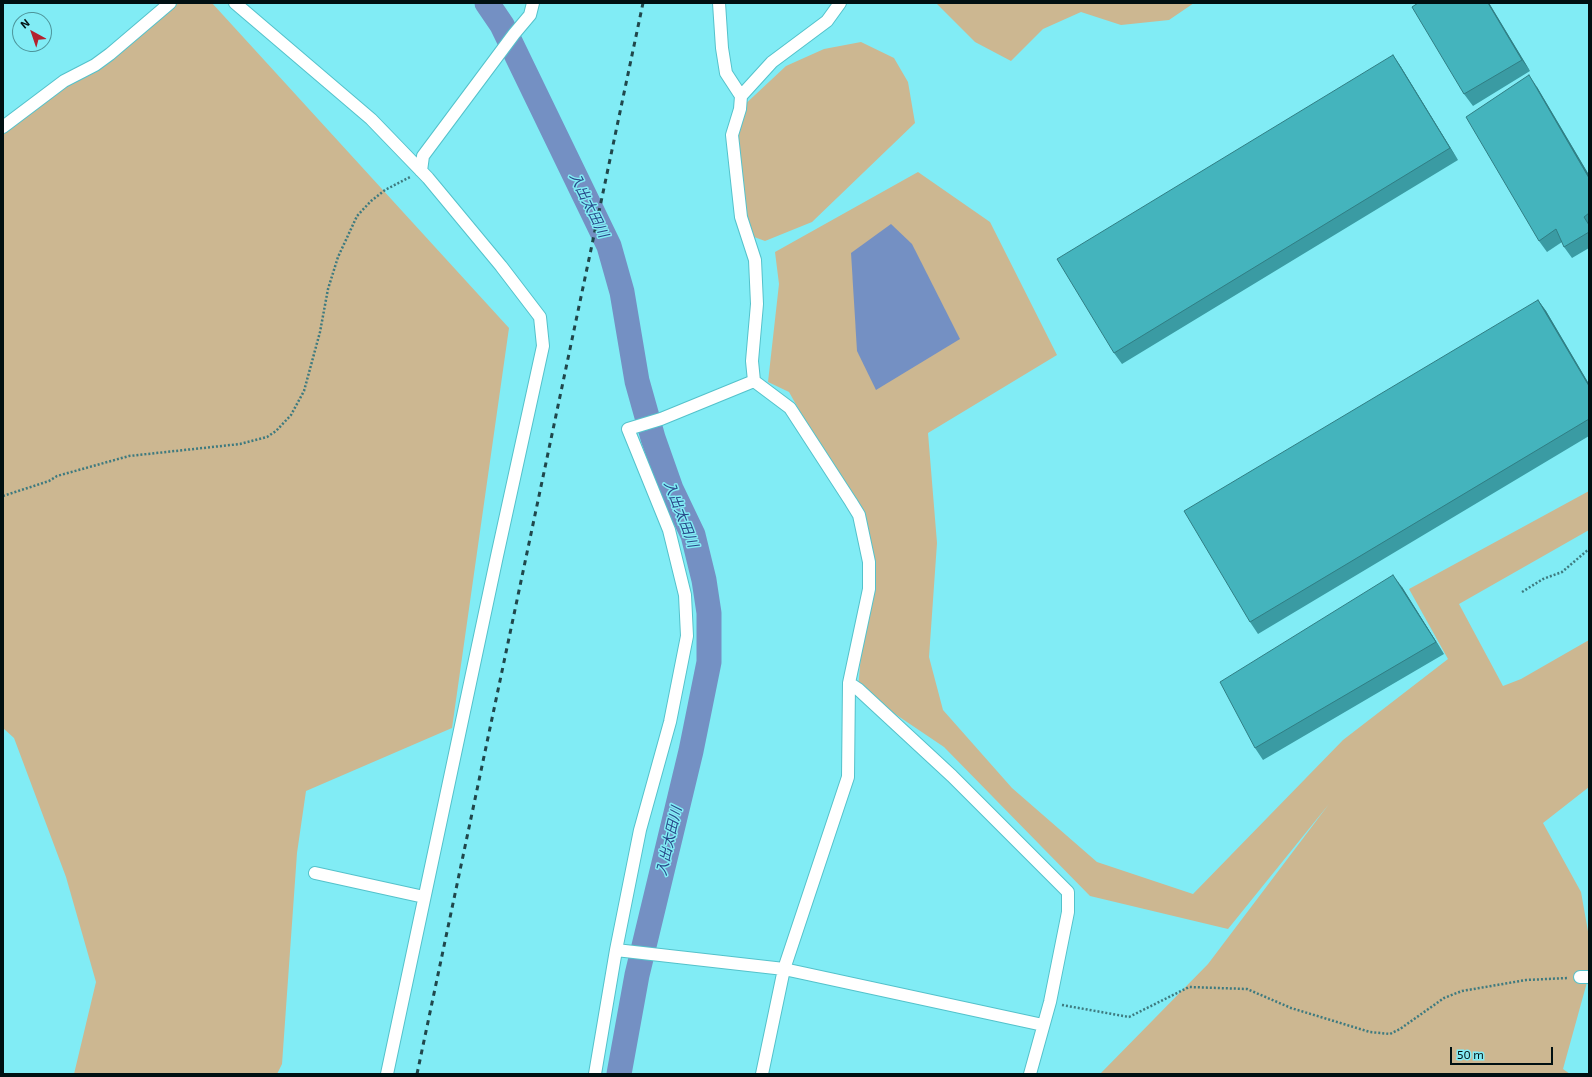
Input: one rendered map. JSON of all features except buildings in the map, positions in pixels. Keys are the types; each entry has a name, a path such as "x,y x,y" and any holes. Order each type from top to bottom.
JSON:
{"street":[{"path":"3,127 64,81 95,65 110,54 170,3"},
{"path":"235,3 371,119 421,171 501,266 540,317 543,346 387,1074"},
{"path":"421,171 423,156 514,34 530,15 533,3"},
{"path":"719,3 722,48 726,73 741,96 740,109 732,135 741,217 755,260 757,304 752,361 754,381 790,408 859,515 869,562 869,589 849,683 848,777 784,969 762,1074"},
{"path":"741,96 772,62 827,21 840,3"},
{"path":"595,1074 616,950 640,830 670,722 687,636 685,595 669,530 628,429 661,419 754,381"},
{"path":"849,683 952,776 1068,892 1068,912 1050,1002 1030,1074"},
{"path":"315,873 424,897"},
{"path":"616,950 784,969 1043,1025"}],"path":[{"path":"3,496 49,481 57,476 129,456 240,444 267,437 276,431 291,415 304,391 320,332 328,289 338,257 357,216 371,201 385,190 421,171"},
{"path":"1522,592 1543,580 1562,572 1589,549"},
{"path":"1050,1002 1129,1017 1189,987 1247,989 1291,1008 1370,1032 1390,1034 1400,1029 1444,998 1462,991 1526,980 1584,977"}],"shaded area":[{"path":"179,3 212,3 509,328 452,728 306,791 297,853 282,1064 277,1074 74,1074 96,982 66,877 14,738 3,728 3,135 70,78"},
{"path":"936,3 1194,3 1169,20 1121,25 1081,12 1043,29 1011,61 975,42"},
{"path":"861,42 894,58 908,82 915,123 812,222 765,241 746,234 731,175 740,109 786,66 824,49"},
{"path":"918,172 990,222 1057,355 928,433 937,543 929,657 943,710 1012,788 1097,862 1193,894 1343,740 1448,659 1409,589 1589,491 1589,530 1459,604 1503,686 1521,679 1589,640 1589,787 1543,823 1581,892 1589,937 1589,975 1563,1069 1570,1074 1100,1074 1208,964 1329,804 1228,929 1090,896 944,747 858,689 869,562 851,502 789,392 768,382 779,284 775,252"}],"water":[{"path":"891,224 912,244 960,339 876,390 857,351 851,253"}],"waterway":[{"name":"入出太田川","path":"487,3 502,25 609,246 622,292 637,381 653,438 671,489 693,535 704,580 709,613 709,662 691,751 637,975 619,1074"}],"railway":[{"path":"417,1074 643,3"}]}
